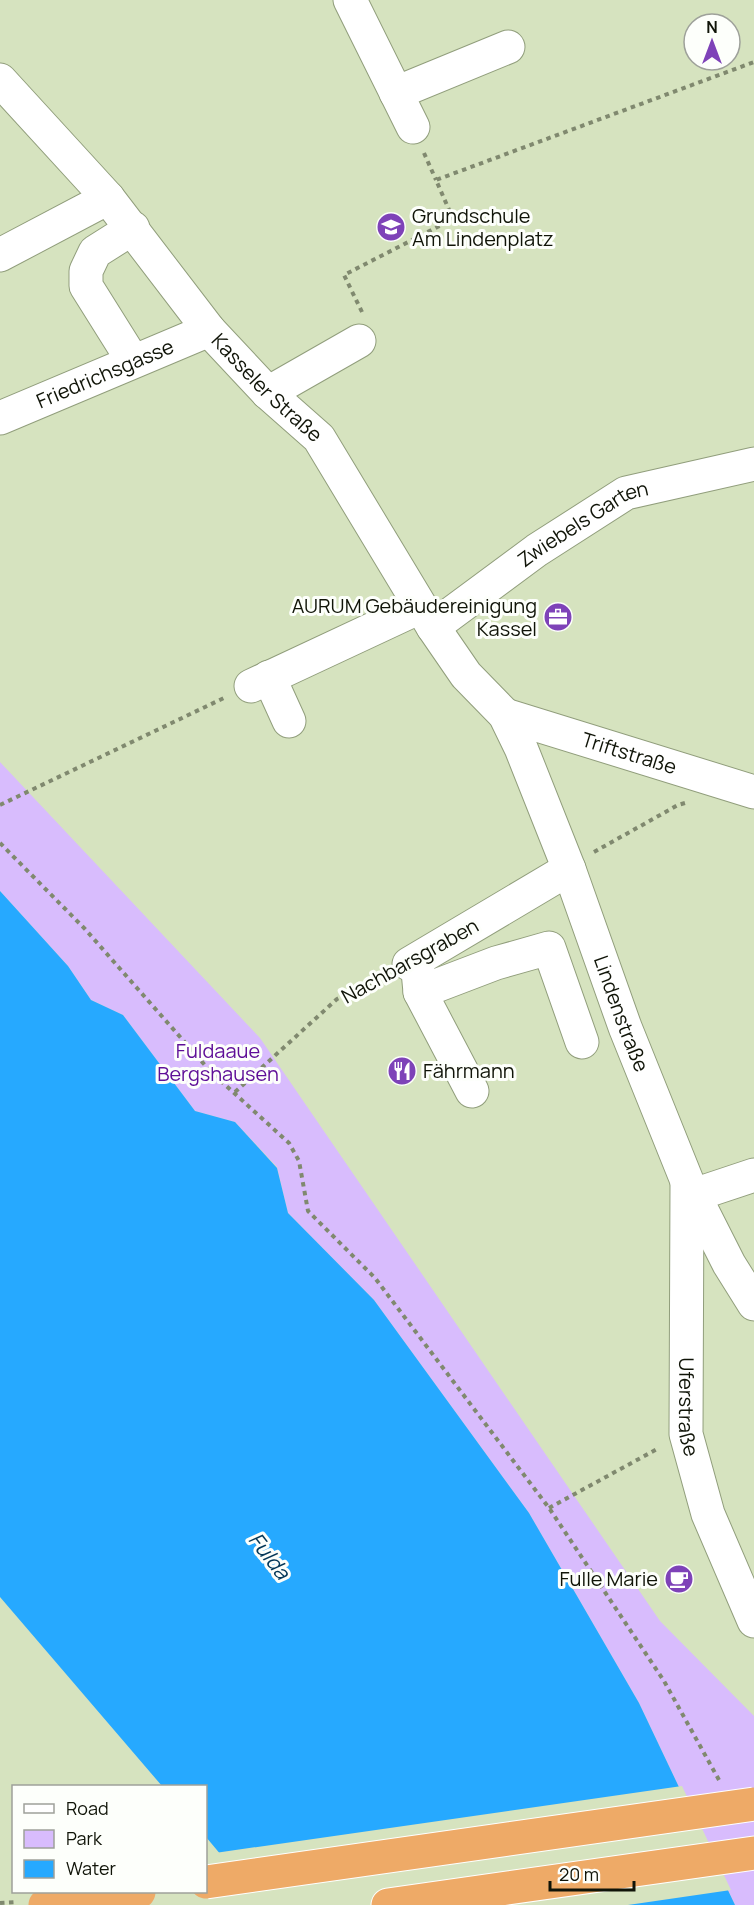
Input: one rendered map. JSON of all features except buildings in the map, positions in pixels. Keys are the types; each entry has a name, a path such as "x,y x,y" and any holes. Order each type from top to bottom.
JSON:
{"highway":[{"path":"207,1882 754,1804"},
{"path":"388,1905 754,1852"},
{"path":"45,1905 132,1893"}],"street":[{"path":"350,0 413,127"},
{"path":"396,93 508,47"},
{"name":"Kasseler Straße","path":"0,80 108,198 209,330 268,393 323,444 427,617 466,675 505,715"},
{"path":"0,255 108,198"},
{"path":"133,228 95,252 86,271 86,286 134,361"},
{"name":"Friedrichsgasse","path":"0,418 209,330"},
{"path":"268,393 358,341"},
{"name":"Zwiebels Garten","path":"260,681 427,617 626,493 754,464"},
{"path":"260,681 289,721"},
{"name":"Triftstraße","path":"505,715 754,792"},
{"name":"Lindenstraße","path":"505,715 521,748 569,869 625,1027 691,1188 729,1264 754,1304"},
{"name":"Nachbarsgraben","path":"415,972 569,869"},
{"path":"471,1091 415,972 496,963 549,948 582,1042"},
{"path":"691,1188 754,1174"},
{"name":"Uferstraße","path":"691,1188 686,1434 708,1514 754,1621"}],"path":[{"path":"358,341 373,334 344,275 453,219 436,180 754,62"},
{"path":"0,805 260,681"},
{"path":"569,869 583,858 678,805 689,802"},
{"path":"0,843 85,929 211,1072 289,1143 299,1161 308,1211 375,1278 549,1508 664,1681 724,1788"},
{"name":"Nachbarsgraben","path":"235,1092 337,999 415,972"},
{"path":"549,1508 686,1434"}],"green space":[{"name":"Fuldaaue Bergshausen","path":"0,762 260,1038 660,1621 754,1716 754,1905 735,1905 639,1703 529,1513 374,1300 288,1213 277,1167 235,1122 195,1111 123,1015 91,1000 68,966 0,891"}],"water":[{"name":"Fulda","path":"0,891 68,966 91,1000 123,1015 195,1111 235,1122 277,1168 288,1213 374,1300 529,1513 639,1703 735,1905 263,1905 207,1838 207,1785 161,1785 0,1597"}],"pier":[{"path":"682,1786 731,1890 628,1905 259,1905 215,1853"}],"place":[{"name":"Grundschule Am Lindenplatz","path":"391,227"},
{"name":"AURUM Gebäudereinigung Kassel","path":"558,617"},
{"name":"Fährmann","path":"402,1071"},
{"name":"Fulle Marie","path":"679,1579"}]}
